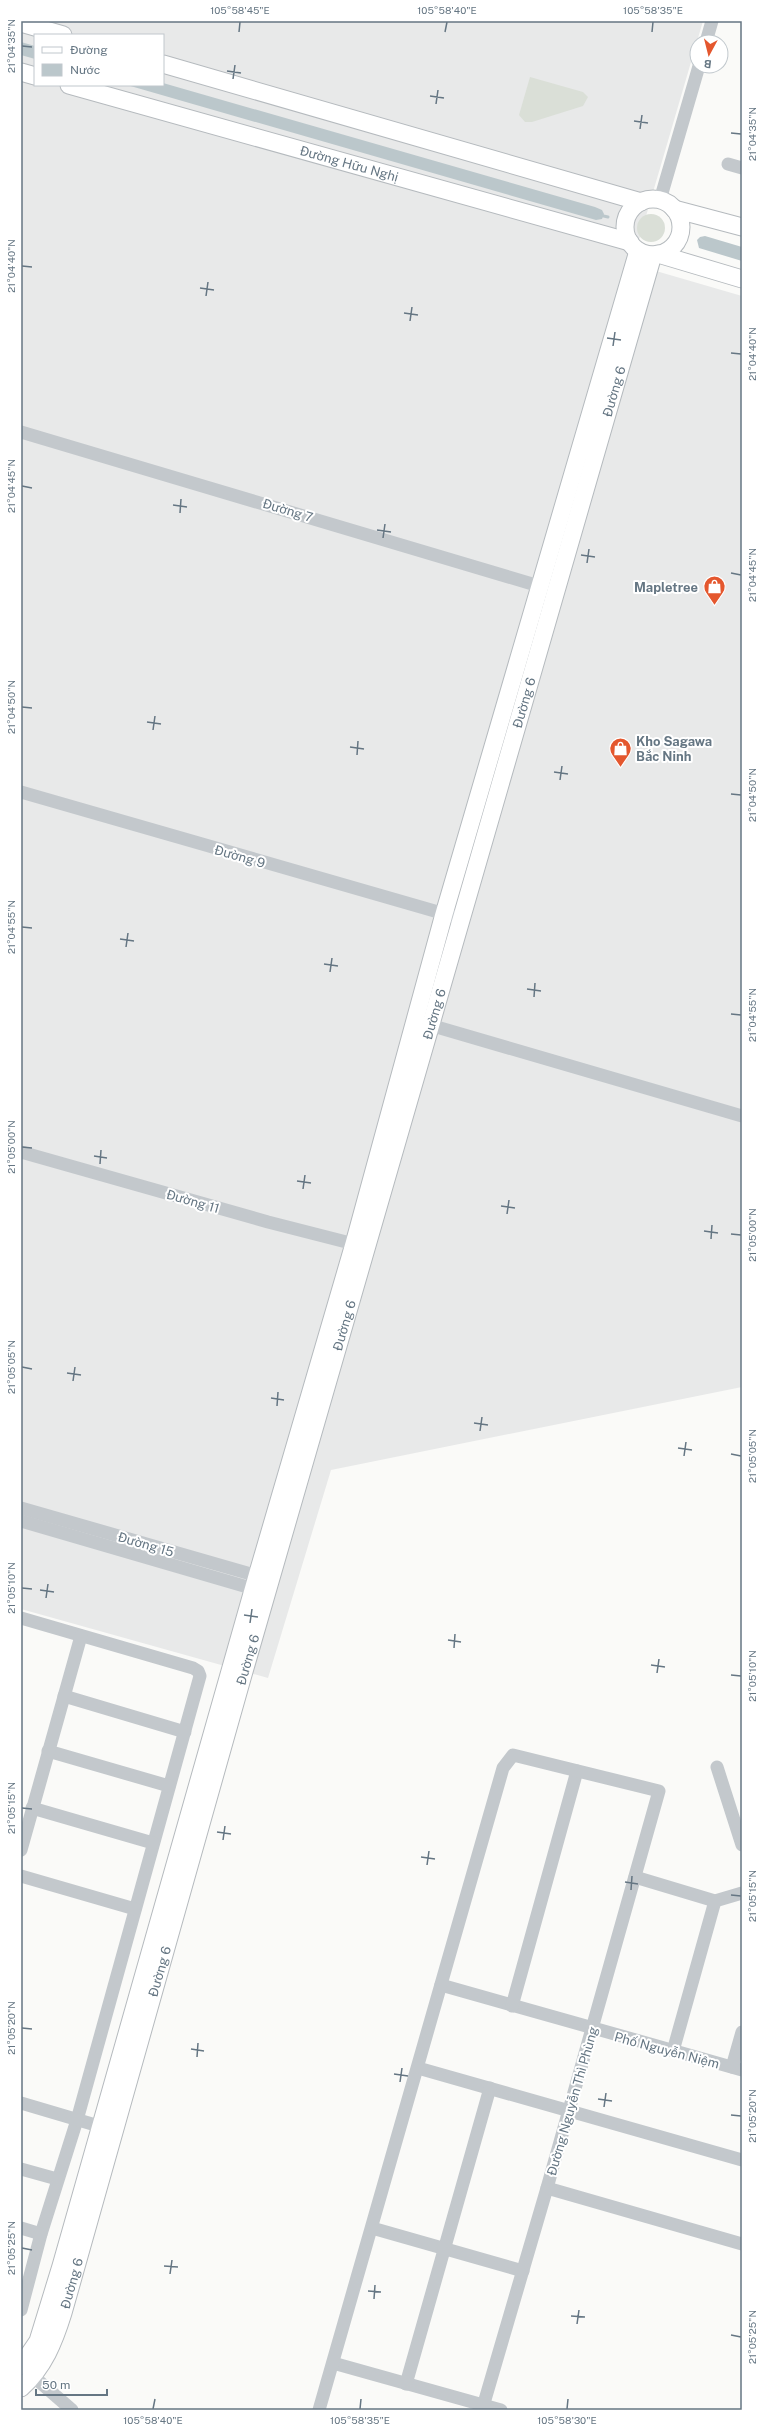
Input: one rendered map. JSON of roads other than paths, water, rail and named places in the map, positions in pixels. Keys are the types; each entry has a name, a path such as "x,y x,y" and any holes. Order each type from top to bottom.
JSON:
{"main road":[{"path":"21,23 59,34"},
{"path":"164,64 641,202 667,204 742,227"},
{"path":"21,72 34,76"},
{"name":"Đường Hữu Nghị","path":"72,86 742,278"},
{"path":"641,202 630,211 625,223 645,250 671,248 679,236 680,222 667,204"},
{"name":"Đường 6","path":"24,2375 41,2334 108,2128 262,1584 360,1246 452,916 645,250"}],"street":[{"path":"708,34 712,21"},
{"path":"667,204 697,74"},
{"path":"728,164 742,168"},
{"name":"Đường 7","path":"21,432 547,588"},
{"name":"Đường 9","path":"21,792 452,916"},
{"path":"422,1023 742,1116"},
{"name":"Đường 11","path":"21,1152 360,1246"},
{"name":"Đường 15","path":"21,1508 66,1527 262,1584"},
{"name":"Đường 15","path":"21,1521 66,1527"},
{"path":"21,2310 23,2290 77,2120 169,1786 200,1682 198,1671 81,1636 22,1621"},
{"path":"21,1850 81,1636"},
{"path":"64,1696 185,1732"},
{"path":"48,1751 169,1786"},
{"path":"319,2410 503,1768 513,1755 577,1771 512,2006"},
{"path":"716,1767 742,1845"},
{"name":"Đường Nguyễn Thì Phùng","path":"483,2408 659,1791 577,1771"},
{"path":"32,1808 153,1843"},
{"path":"21,1876 135,1909"},
{"path":"635,1877 716,1901 742,1893"},
{"path":"673,2051 716,1901"},
{"name":"Phố Nguyễn Niệm","path":"441,1985 592,2030 737,2069"},
{"path":"737,2069 742,2032"},
{"path":"418,2068 742,2160"},
{"path":"406,2384 446,2248 490,2088"},
{"path":"21,2103 108,2128"},
{"path":"21,2169 57,2179"},
{"path":"547,2188 742,2244"},
{"path":"21,2228 41,2234"},
{"path":"372,2228 523,2271"},
{"path":"333,2363 483,2408 501,2410"},
{"path":"24,2375 72,2410"}],"water":[{"path":"21,42 34,46 34,59 21,55"},
{"path":"164,83 595,207 602,210 604,214 602,219 596,220 130,86 164,86"},
{"path":"705,236 742,247 742,261 699,248 697,240 700,237"}],"waterway":[{"path":"599,215 608,217"}],"place":[{"name":"Mapletree","path":"714,606"},
{"name":"Kho Sagawa Bắc Ninh","path":"620,768"}]}
